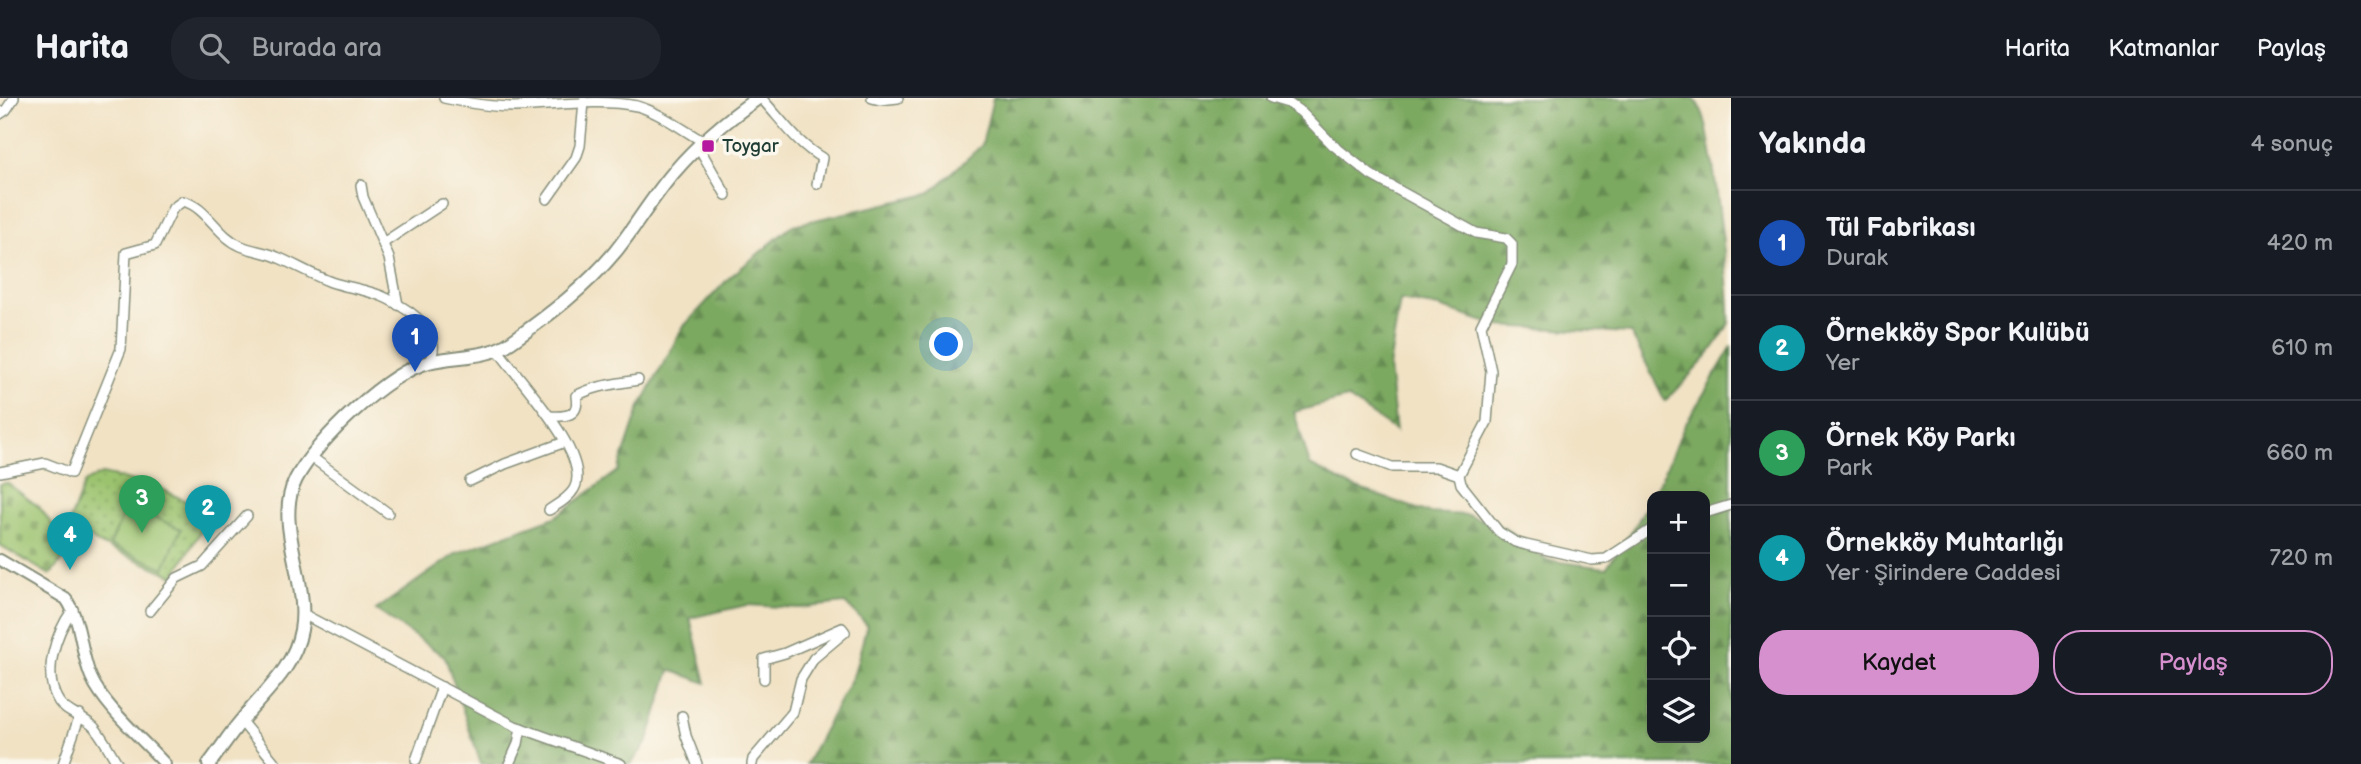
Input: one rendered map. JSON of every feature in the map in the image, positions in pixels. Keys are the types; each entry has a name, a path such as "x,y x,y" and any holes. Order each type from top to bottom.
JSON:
{"main road":[{"path":"209,764 288,666 298,643 303,599 288,513 293,487 310,456 330,432 403,373 429,362 498,349 508,345 544,318 614,253 674,172 701,144 718,128 760,98"}],"street":[{"path":"0,114 14,98"},
{"path":"444,98 512,107 584,102 637,106 655,113 701,144 726,195"},
{"path":"760,98 790,134 805,148 822,158 817,184"},
{"path":"872,98 898,98"},
{"path":"1270,98 1288,103 1301,112 1371,176 1476,233 1506,238 1512,244 1512,264 1481,326 1492,371 1487,422 1459,475 1461,484 1499,532 1515,542 1598,560 1612,557 1635,538 1647,532"},
{"path":"547,199 576,158 580,146 584,102"},
{"path":"362,184 363,197 383,243 398,305"},
{"path":"0,472 45,463 71,473 121,349 126,253 155,245 173,208 183,201 195,204 225,236 239,246 277,257 334,283 386,298 410,312 431,334 435,344 429,362"},
{"path":"383,243 442,204"},
{"path":"498,349 509,367 550,416 574,459 576,487 569,496 549,510"},
{"path":"550,416 569,416 576,409 576,396 583,392 602,385 638,380"},
{"path":"470,481 505,464 565,442"},
{"path":"1357,454 1392,467 1436,467 1459,475"},
{"path":"310,456 388,513"},
{"path":"1710,511 1731,505"},
{"path":"150,611 177,578 202,566 247,516"},
{"path":"0,560 66,599 73,609 91,677 112,707 164,764"},
{"path":"0,569 21,573"},
{"path":"73,609 62,624 54,645 52,673 57,698 60,704 80,715 96,729 118,764"},
{"path":"303,614 521,728 616,763"},
{"path":"752,764 753,759 793,712 801,679 814,658 845,632 842,628 785,653 764,659 764,679"},
{"path":"416,760 442,687"},
{"path":"64,764 80,715"},
{"path":"682,716 686,736 697,764"},
{"path":"241,721 276,764"},
{"path":"509,764 518,744 521,728"}],"green space":[{"path":"993,98 1694,98 1704,117 1712,159 1729,323 1708,355 1665,401 1631,333 1497,326 1439,307 1400,300 1389,367 1396,431 1347,398 1294,412 1310,465 1351,486 1429,513 1468,515 1506,529 1546,560 1606,568 1647,505 1647,743 1710,743 1710,491 1654,491 1684,427 1731,348 1731,764 806,764 854,674 867,625 845,603 799,608 747,605 690,618 706,683 670,670 648,741 631,764 481,764 445,657 376,610 457,553 555,517 618,471 639,409 683,327 729,278 793,225 929,194 982,145"},
{"path":"102,474 156,486 211,514 174,576 98,543 69,523 85,482"},
{"path":"7,483 39,507 71,550 50,575 0,545 0,484"},
{"path":"127,505 181,529 164,568 110,545"}],"place":[{"name":"Toygar","path":"708,146"},
{"name":"Tül Fabrikası","path":"415,372"},
{"name":"Örnek Köy Parkı","path":"142,533"},
{"name":"Örnekköy Spor Kulübü","path":"208,543"},
{"name":"Örnekköy Muhtarlığı","path":"70,570"}]}
